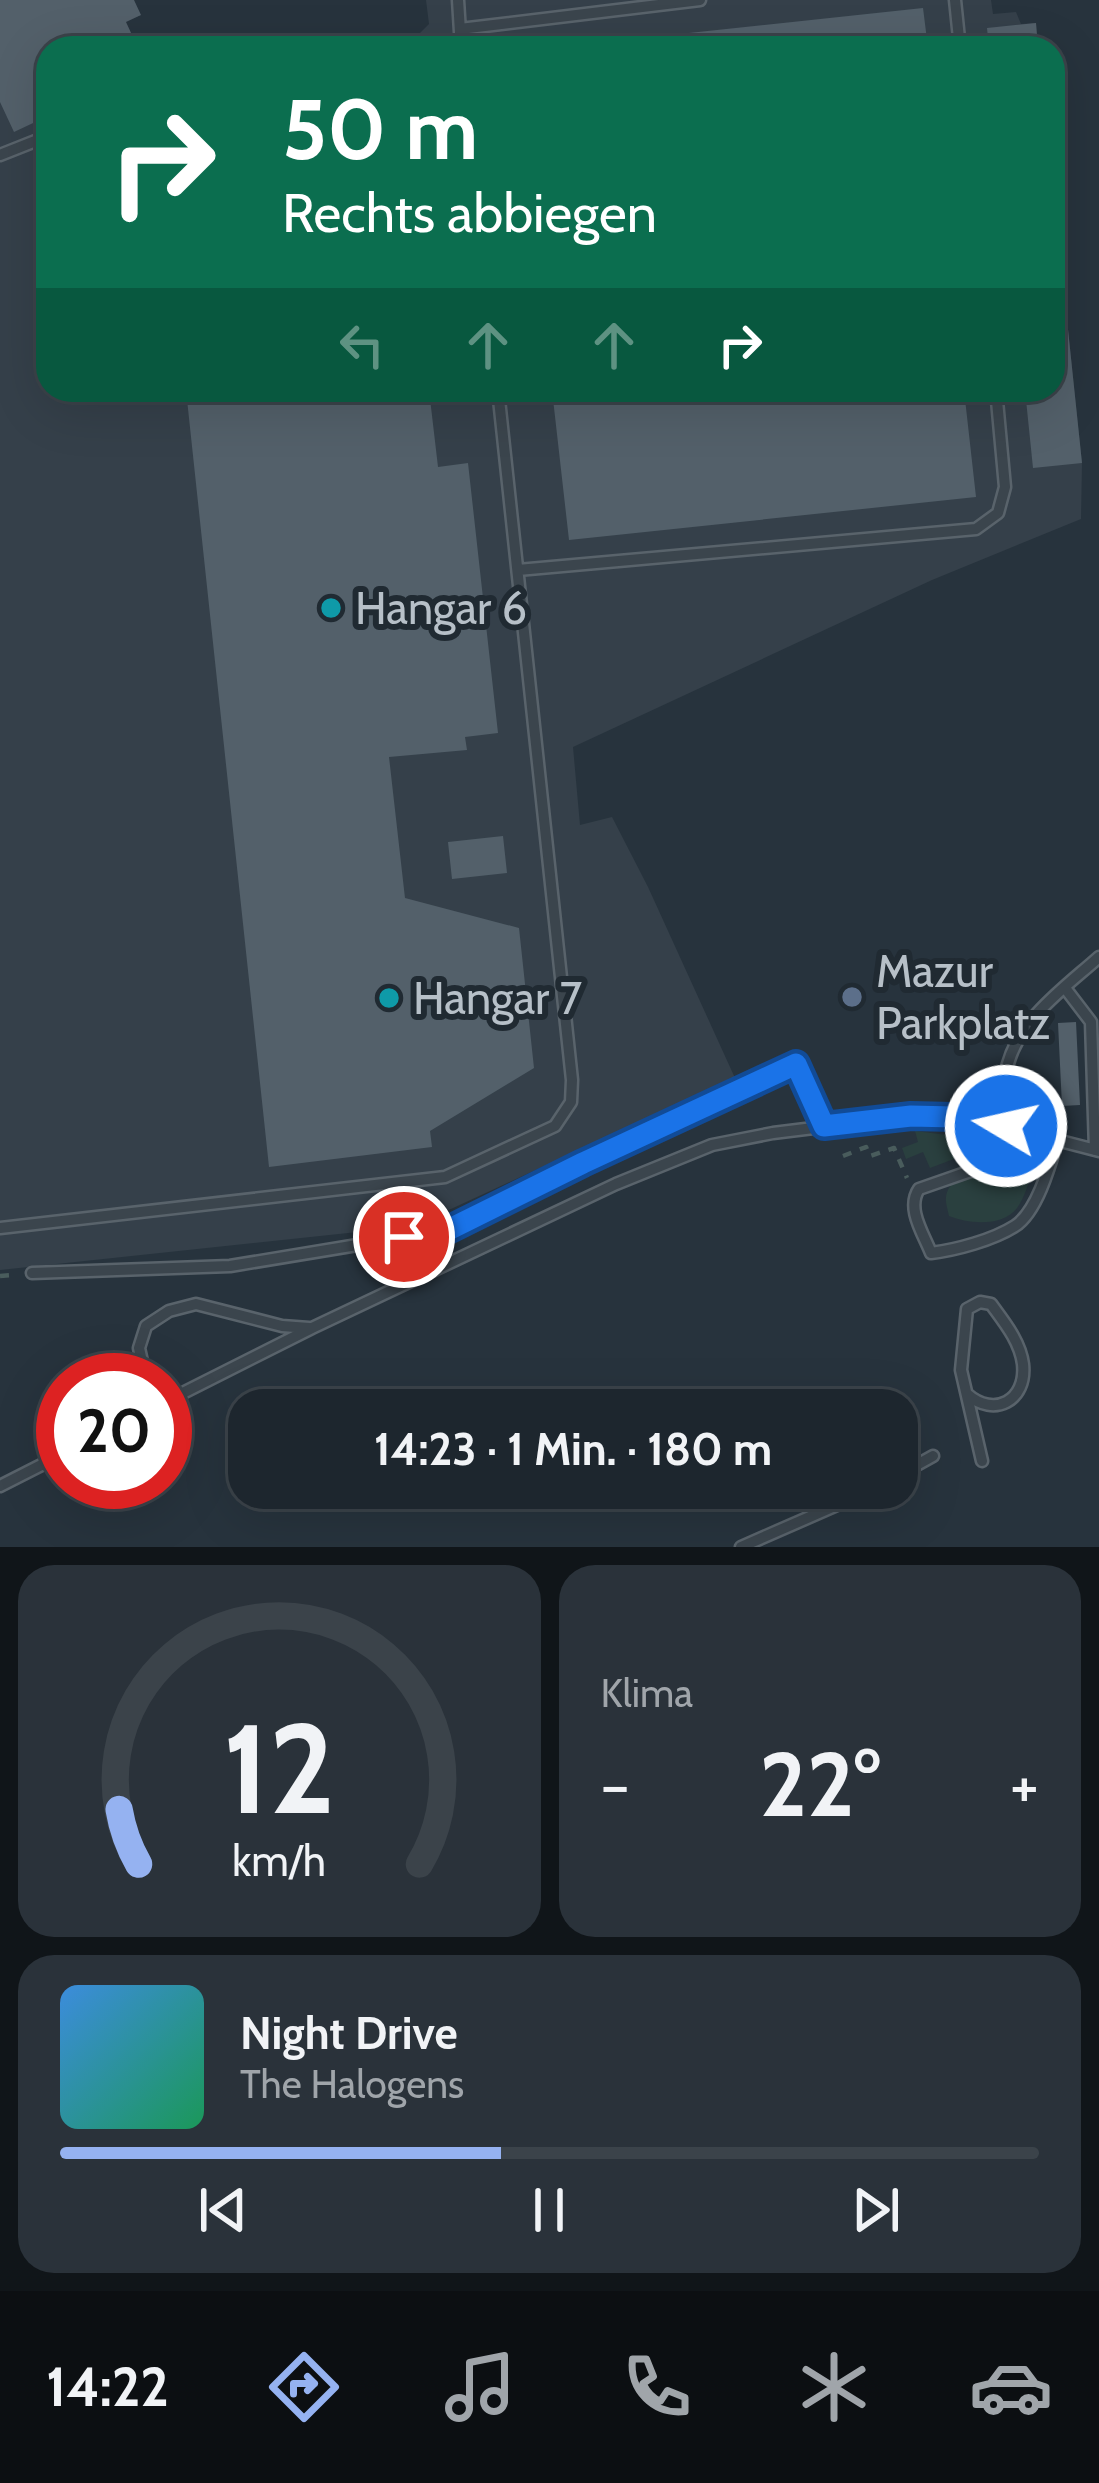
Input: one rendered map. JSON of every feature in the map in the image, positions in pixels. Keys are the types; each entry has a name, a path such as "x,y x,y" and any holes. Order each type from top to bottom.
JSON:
{"lane":[{"path":"458,0 460,36"},
{"path":"460,28 700,0"},
{"path":"955,0 959,36"},
{"path":"0,155 36,141"},
{"path":"0,1228 445,1177 555,1126 571,1102 499,402"},
{"path":"518,570 976,529 998,513 1005,487 997,402"},
{"path":"1006,1126 1004,1079 1015,1042 1038,1012 1099,957"},
{"path":"192,1387 649,1169 712,1145 773,1132 911,1116 1006,1126 1097,1151 1091,1022 1065,988"},
{"path":"32,1274 230,1266 448,1230 796,1064 824,1126"},
{"path":"1057,1141 1041,1189 1018,1225 955,1250 931,1253 913,1206 919,1189 1057,1141"},
{"path":"967,1394 976,1402 995,1406 1019,1392 1023,1366 1011,1331 991,1304 980,1302 968,1309 961,1370 982,1461"},
{"path":"141,1353 146,1326 169,1311 196,1304 282,1326 312,1328"},
{"path":"918,1465 933,1456"},
{"path":"0,1486 36,1468"},
{"path":"741,1547 828,1509"}],"path":[{"path":"843,1156 866,1147 870,1156 894,1148 907,1178"}],"shaded area":[{"path":"0,0 141,15 82,36 36,36 36,402 1065,402 1065,300 1082,463 1081,519 932,580 573,747 580,825 612,817 735,1078 414,1226 0,1270"},
{"path":"426,0 991,0 993,14 1016,12 1021,24 1036,23 1037,36 417,36 429,24"}],"green space":[{"path":"915,1131 996,1141 998,1149 986,1154 983,1148 930,1168 923,1152 906,1159 902,1148 918,1142"},
{"path":"1021,1160 1033,1169 1011,1214 985,1222 949,1216 946,1196 951,1185"}],"building":[{"path":"0,0 134,0 141,15 126,22 132,36 36,36 36,122 14,132 0,102"},
{"path":"923,8 926,36 660,36"},
{"path":"1036,23 1037,36 988,36 987,28"},
{"path":"1065,301 1082,463 1033,468 1026,402 1065,402"},
{"path":"187,402 430,402 438,467 468,463 498,733 465,737 467,750 389,757 405,898 519,928 534,1068 430,1131 432,1147 269,1167"},
{"path":"553,402 965,402 976,497 569,540"},
{"path":"503,836 507,873 452,879 448,842"},
{"path":"1076,1022 1080,1105 1062,1106 1058,1023"}],"place":[{"name":"Hangar 6","path":"331,608"},
{"name":"Mazur Parkplatz","path":"852,997"},
{"name":"Hangar 7","path":"389,998"}],"route":[{"path":"404,1237 448,1230 796,1064 824,1126 911,1116 1006,1126"}]}
